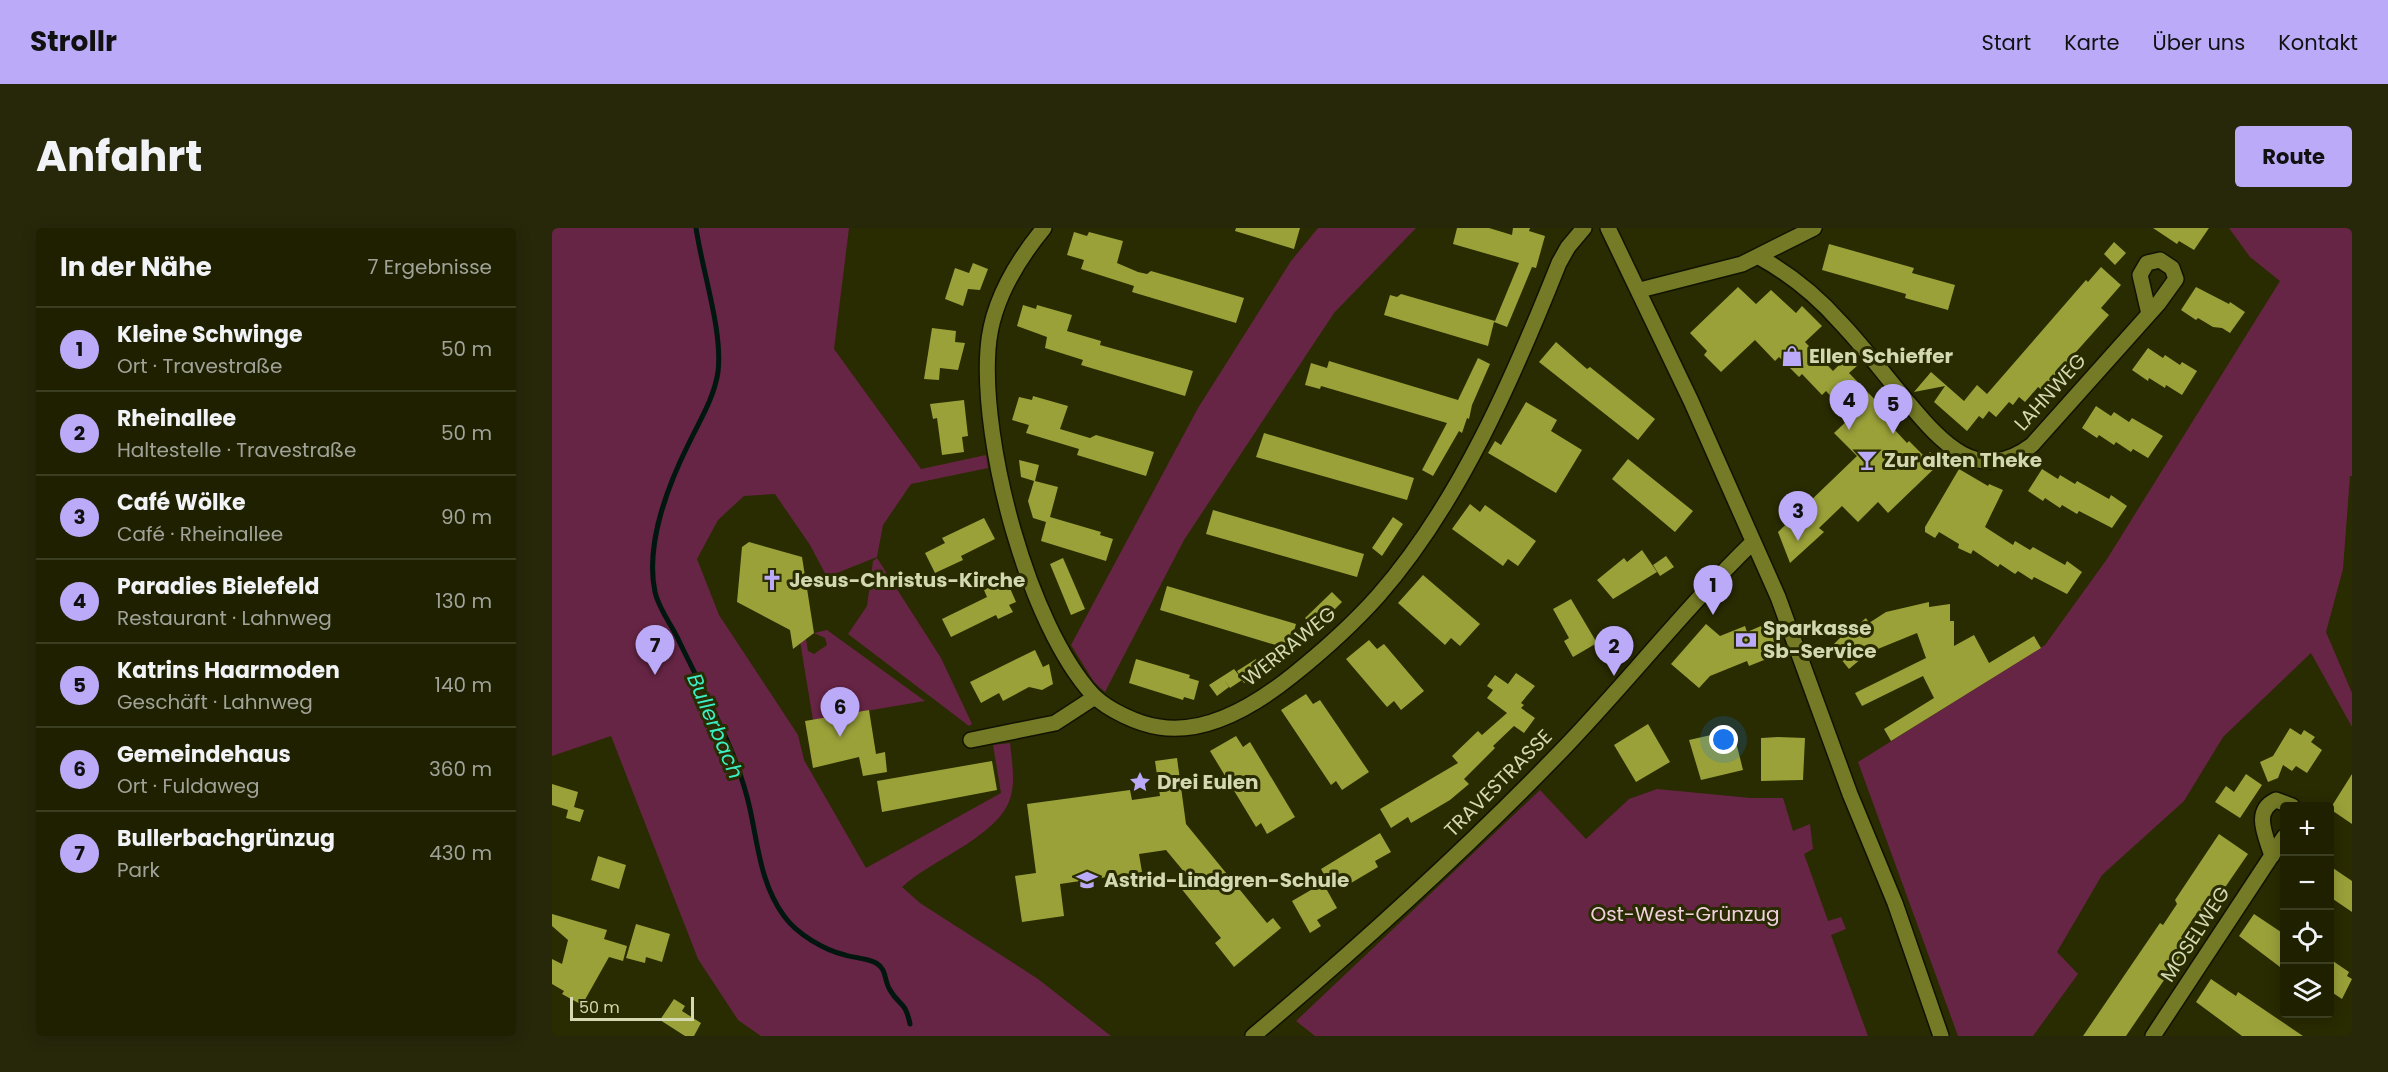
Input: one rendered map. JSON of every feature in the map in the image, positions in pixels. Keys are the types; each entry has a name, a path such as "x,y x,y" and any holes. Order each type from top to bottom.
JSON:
{"street":[{"name":"WERRAWEG","path":"1044,228 1019,262 998,304 988,346 991,440 1018,545 1037,594 1066,656 1095,697 1122,713 1159,727 1197,726 1232,714 1264,696 1328,646 1379,595 1433,521 1474,450 1513,370 1559,263 1568,247 1584,228"},
{"path":"1608,228 1640,290 1778,597 1850,794 1895,903 1941,1036"},
{"path":"1640,290 1720,271 1759,257 1814,228"},
{"name":"LAHNWEG","path":"1759,257 1804,285 1840,321 1937,437 1963,454 1985,460 2007,459 2032,445 2149,314"},
{"name":"TRAVESTRASSE","path":"1253,1036 1328,974 1520,793 1609,701 1722,571 1753,542"},
{"path":"971,740 1055,723 1095,697"},
{"path":"2272,856 2261,821 2262,812 2267,804 2276,800 2281,802"},
{"name":"MOSELWEG","path":"2153,1036 2280,843"}],"green space":[{"path":"552,228 849,228 834,349 921,469 986,455 988,468 911,484 883,525 877,557 827,577 810,545 775,494 744,496 718,520 697,559 719,615 798,735 804,760 866,868 1001,793 993,745 1010,743 1012,791 1007,806 998,818 973,840 902,887 920,903 1038,979 1111,1036 761,1036 738,1020 698,959 611,736 552,756"},
{"path":"1318,228 1416,228 1334,313 1184,540 1105,692 1094,682 1071,645 1198,408 1291,261"},
{"path":"2229,228 2352,228 2352,476 2350,476 2343,569 2326,632 2352,693 2352,727 2311,653 2223,737 2184,801 2102,875 2057,952 2078,974 2033,1036 1958,1036 1858,762 2045,645 2107,559 2280,281 2250,257"},
{"path":"877,558 941,658 972,724 969,726 848,634 867,606 873,561"},
{"path":"827,630 925,701 813,720 799,635 806,639 808,651 814,654 827,645 825,638 814,633"},
{"name":"Ost-West-Grünzug","path":"1657,789 1751,798 1783,798 1793,831 1810,824 1813,849 1804,854 1828,921 1841,917 1846,929 1831,935 1868,1036 1315,1036 1296,1021 1540,790 1586,839 1629,799"}],"building":[{"path":"1236,228 1300,228 1294,249 1235,231"},
{"path":"1457,228 1489,228 1512,235 1513,228 1530,228 1529,231 1545,236 1536,268 1532,267 1507,327 1494,322 1488,346 1384,315 1390,295 1397,297 1401,294 1495,321 1519,263 1453,244"},
{"path":"2153,228 2209,228 2194,250 2179,241 2177,244"},
{"path":"1074,232 1087,236 1089,232 1123,241 1117,263 1138,272 1147,274 1151,271 1244,298 1236,323 1132,292 1134,286 1081,269 1084,260 1067,255"},
{"path":"2114,242 2126,253 2115,265 2104,254"},
{"path":"1829,244 1914,268 1912,273 1955,285 1948,310 1905,298 1906,294 1822,270"},
{"path":"973,263 988,269 980,290 968,289 963,306 945,299 955,268 969,273"},
{"path":"2101,267 2121,285 2101,308 2109,315 2042,390 2038,387 2025,402 2019,397 2013,405 2009,402 1996,417 1989,411 1983,419 1979,416 1967,431 1934,402 1945,386 1914,392 1931,372 1964,401 1977,385 1987,394 2086,280 2088,282"},
{"path":"1738,287 1756,304 1771,290 1796,313 1802,306 1822,326 1805,342 1833,371 1849,355 1858,365 1849,373 1884,409 1879,413 1907,443 1909,441 1925,457 1930,452 1940,463 1888,513 1878,502 1858,522 1842,506 1819,528 1824,532 1790,563 1778,532 1857,456 1834,433 1850,418 1826,391 1822,395 1802,374 1799,377 1779,357 1775,361 1755,340 1721,372 1704,355 1707,351 1690,333"},
{"path":"2196,287 2229,304 2230,302 2245,312 2230,333 2198,318 2196,320 2181,310"},
{"path":"1023,305 1036,309 1037,305 1072,315 1067,331 1101,341 1100,345 1193,371 1185,396 1081,365 1083,360 1045,348 1047,337 1017,326"},
{"path":"932,328 956,331 955,342 965,343 958,370 940,368 939,380 924,379"},
{"path":"1556,342 1587,369 1590,367 1655,419 1638,440 1539,362"},
{"path":"2148,348 2163,358 2165,355 2180,365 2182,362 2197,371 2182,395 2149,378 2148,381 2132,370"},
{"path":"1478,358 1490,364 1462,433 1459,431 1433,476 1422,470 1447,423 1321,386 1320,389 1305,385 1311,363 1327,368 1329,361 1458,400"},
{"path":"1033,396 1068,406 1060,429 1090,438 1096,435 1154,452 1146,476 1077,455 1079,449 1026,433 1029,425 1012,420 1019,397 1032,400"},
{"path":"964,400 968,436 962,437 964,452 942,455 937,418 933,419 930,404"},
{"path":"1526,402 1557,420 1551,431 1582,450 1556,493 1488,453 1495,441 1501,445"},
{"path":"2096,406 2111,416 2114,412 2129,422 2132,418 2163,436 2148,458 2133,449 2131,452 2116,442 2114,445 2099,435 2097,438 2082,428"},
{"path":"1264,433 1414,478 1407,500 1256,457"},
{"path":"1628,459 1693,511 1675,532 1612,479"},
{"path":"1019,460 1039,465 1035,481 1058,487 1050,517 1101,532 1100,535 1113,539 1106,561 1041,541 1046,522 1033,518 1028,501 1034,481 1021,477"},
{"path":"1959,469 1988,486 1989,484 2003,490 1985,527 2013,545 2015,541 2030,550 2033,547 2065,565 2067,561 2082,572 2067,594 2034,577 2032,580 2018,571 2015,574 2000,564 1998,567 1973,550 1971,554 1958,548 1959,544 1939,532 1935,538 1925,532 1925,527"},
{"path":"2042,469 2058,479 2060,475 2075,484 2077,481 2109,499 2111,495 2127,506 2112,528 2079,511 2077,514 2062,505 2060,508 2045,498 2043,501 2028,491"},
{"path":"1470,504 1480,512 1485,505 1536,541 1518,566 1508,559 1503,566 1452,529"},
{"path":"1213,510 1364,554 1357,577 1206,534"},
{"path":"1393,517 1403,524 1382,556 1372,548"},
{"path":"984,518 995,539 961,556 963,560 935,573 925,553 945,543 942,538"},
{"name":"Jesus-Christus-Kirche","path":"749,542 802,557 814,633 793,649 790,630 737,602 742,547"},
{"path":"1642,550 1657,572 1613,599 1597,580 1624,558 1627,562"},
{"path":"1666,556 1674,567 1660,576 1653,565"},
{"path":"1063,558 1085,609 1071,615 1050,564"},
{"path":"1423,575 1480,624 1460,646 1451,638 1445,645 1398,603"},
{"path":"1006,579 1016,602 1009,605 1013,612 998,619 996,615 951,637 942,619 987,597 984,590"},
{"path":"1167,586 1296,624 1290,646 1279,643 1279,646 1160,610"},
{"path":"1332,592 1342,602 1315,629 1305,618"},
{"path":"1571,599 1597,643 1573,657 1564,641 1569,638 1553,609"},
{"path":"1929,602 1929,607 1950,604 1950,621 1954,621 1954,646 1974,635 1989,663 2034,636 2041,648 1891,741 1884,729 1934,698 1923,676 1862,706 1855,693 1926,658 1917,633 1868,653 1849,669 1831,647 1847,631 1848,633 1866,618 1869,623 1886,612"},
{"path":"1768,623 1779,654 1749,666 1747,661 1710,676 1699,688 1671,664 1706,624 1720,636 1745,626 1747,632"},
{"path":"1369,640 1377,649 1384,644 1424,691 1401,710 1394,701 1387,707 1346,659"},
{"path":"1035,650 1043,667 1049,664 1053,684 1042,690 1029,687 1003,701 999,693 981,703 970,682"},
{"path":"1136,659 1190,675 1189,678 1199,681 1194,700 1184,697 1183,700 1129,683"},
{"path":"1256,659 1263,671 1244,683 1242,680 1230,688 1224,680 1229,687 1217,696 1209,685 1234,669 1242,679 1237,671"},
{"path":"1516,673 1535,686 1521,703 1524,705 1521,708 1535,718 1524,733 1514,726 1464,779 1469,784 1450,800 1411,823 1408,817 1391,828 1380,809 1458,763 1452,756 1478,731 1482,735 1507,713 1487,698 1493,690 1487,686 1495,675 1508,684"},
{"path":"1306,694 1313,704 1320,700 1369,772 1342,790 1336,781 1331,785 1281,710"},
{"path":"869,710 876,754 885,752 887,772 863,776 859,757 813,768 805,721"},
{"path":"1648,724 1670,762 1636,782 1614,745"},
{"path":"2290,728 2301,735 2304,730 2315,737 2311,742 2322,750 2307,773 2296,766 2292,771 2283,765 2278,778 2268,782 2260,762 2273,756"},
{"path":"1733,730 1743,770 1701,780 1689,740"},
{"path":"1236,736 1243,747 1250,742 1295,817 1267,834 1261,823 1256,827 1210,751"},
{"path":"1761,738 1805,738 1803,780 1761,781"},
{"path":"1177,758 1186,824 1267,923 1273,918 1281,928 1234,967 1215,943 1221,938 1180,887 1190,879 1166,850 1139,854 1142,872 1060,884 1064,916 1022,922 1015,876 1036,873 1027,804 1130,790 1132,800 1160,796 1155,761"},
{"path":"992,761 997,790 882,812 877,781"},
{"path":"2246,774 2262,785 2240,818 2215,802 2226,786 2234,792"},
{"path":"2352,774 2352,824 2334,812 2334,803"},
{"path":"552,784 578,792 574,807 584,810 580,822 566,818 568,810 552,805"},
{"path":"1380,833 1391,852 1375,861 1378,867 1351,883 1348,877 1331,887 1321,869"},
{"path":"2219,834 2248,854 2204,918 2197,913 2181,937 2190,942 2126,1036 2083,1036 2160,923 2163,925 2177,904 2175,900"},
{"path":"598,856 626,865 619,889 591,880"},
{"path":"2334,869 2352,881 2352,912 2334,900"},
{"path":"1323,883 1337,908 1317,920 1321,926 1310,933 1292,901"},
{"path":"552,914 607,930 604,939 627,946 623,961 609,957 582,1005 562,994 564,991 552,984 552,959 562,964 568,940 552,926"},
{"path":"2254,914 2280,931 2280,967 2239,936"},
{"path":"636,924 670,934 662,962 646,957 645,963 626,958"},
{"path":"2334,962 2349,972 2347,976 2352,979 2342,999 2334,994"},
{"path":"2211,979 2236,996 2238,992 2303,1036 2242,1036 2196,1002"},
{"path":"674,999 685,1006 682,1011 701,1023 694,1036 685,1036 660,1020"}],"waterway":[{"name":"Bullerbach","path":"696,228 718,338 718,372 710,400 673,477 660,516 653,555 655,592 659,605 729,744 750,809 761,865 776,904 789,923 811,940 837,953 869,960 880,966 890,990 904,1007 910,1024"}],"place":[{"name":"Ellen Schieffer","path":"1792,356"},
{"name":"Paradies Bielefeld","path":"1849,430"},
{"name":"Katrins Haarmoden","path":"1893,434"},
{"name":"Zur alten Theke","path":"1867,460"},
{"name":"Café Wölke","path":"1798,541"},
{"name":"Jesus-Christus-Kirche","path":"772,580"},
{"name":"Kleine Schwinge","path":"1713,615"},
{"name":"Sparkasse Sb-Service","path":"1746,640"},
{"name":"Bullerbachgrünzug","path":"655,675"},
{"name":"Rheinallee","path":"1614,676"},
{"name":"Gemeindehaus","path":"840,737"},
{"name":"Drei Eulen","path":"1140,782"},
{"name":"Astrid-Lindgren-Schule","path":"1087,880"}]}
